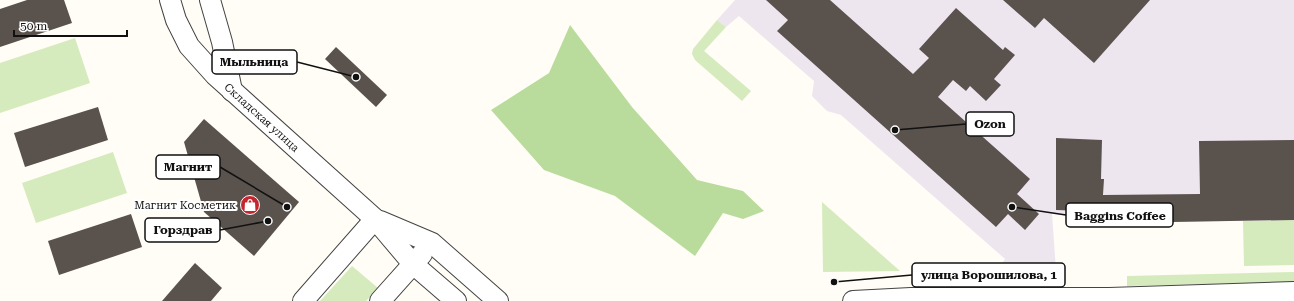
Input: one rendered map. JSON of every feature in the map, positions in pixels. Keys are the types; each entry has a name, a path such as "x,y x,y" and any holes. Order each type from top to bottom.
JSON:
{"street":[{"name":"Складская улица","path":"170,0 176,20 190,46 215,74 232,91 376,219 413,264 456,301"},
{"path":"210,0 222,42 232,91"},
{"name":"Складская улица","path":"376,219 432,243 498,301"},
{"path":"303,301 376,219"},
{"path":"380,301 432,243"},
{"path":"853,301 910,298 1109,298 1294,292"}],"shaded area":[{"path":"735,0 1294,0 1294,220 1115,223 1114,215 1052,214 1056,270 998,270 1005,259 841,115 827,111 812,96 814,81 739,16 726,27 717,20"}],"green space":[{"path":"717,20 726,27 704,51 751,91 742,101 695,60 692,54 693,49"},
{"path":"570,25 632,107 697,180 743,191 764,211 743,219 723,213 695,256 615,196 544,170 491,110 549,73"},
{"path":"75,38 90,83 0,113 0,63"},
{"path":"113,152 127,193 36,223 22,183"},
{"path":"822,202 900,271 823,272"},
{"path":"1294,220 1294,265 1244,266 1243,221"},
{"path":"352,266 378,288 366,301 320,301"},
{"path":"1294,272 1294,282 1127,286 1127,276"},
{"path":"1052,276 1053,285 927,288 927,278"}],"building":[{"path":"27,0 64,0 72,23 0,47 0,9"},
{"path":"766,0 830,0 913,74 929,58 919,49 956,8 1003,50 1005,47 1015,55 994,79 1001,85 986,101 970,86 966,91 953,80 938,97 1030,179 1017,194 1039,214 1025,230 1008,214 996,227 777,31 788,20"},
{"path":"1003,0 1150,0 1094,63 1044,18 1035,28"},
{"path":"336,47 387,95 376,107 325,59"},
{"path":"98,107 108,140 25,167 14,133"},
{"path":"204,119 299,202 254,256 204,212 184,142"},
{"path":"1056,138 1102,140 1101,179 1104,179 1103,195 1200,194 1199,141 1294,140 1294,220 1115,223 1114,212 1056,210"},
{"path":"131,214 142,247 59,275 48,241"},
{"path":"195,263 222,288 211,301 162,301"}],"place":[{"name":"Мыльница","path":"356,77"},
{"name":"Ozon","path":"895,130"},
{"name":"Магнит Косметик","path":"250,205"},
{"name":"Магнит","path":"287,207"},
{"name":"Baggins Coffee","path":"1012,207"},
{"name":"Горздрав","path":"268,221"},
{"name":"улица Ворошилова, 1","path":"834,282"}]}
